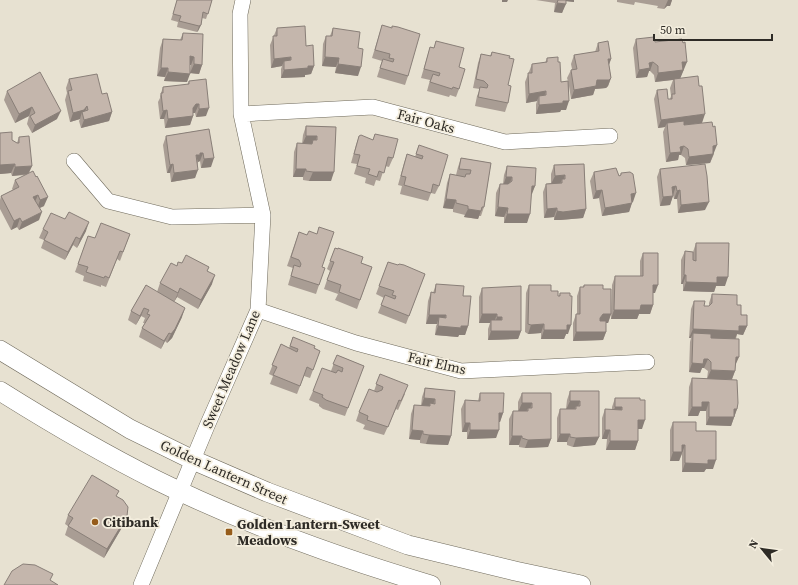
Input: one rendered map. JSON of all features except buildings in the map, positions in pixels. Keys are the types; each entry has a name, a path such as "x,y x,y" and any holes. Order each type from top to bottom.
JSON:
{"main road":[{"name":"Golden Lantern Street","path":"0,350 130,429 193,460 313,511 408,545 515,571 581,585"},
{"path":"0,391 58,427 180,491 246,520 292,538 430,585"}],"street":[{"name":"Sweet Meadow Lane","path":"141,585 258,310 262,215 241,114 240,14 243,0"},
{"name":"Fair Oaks","path":"241,114 373,108 505,142 610,136"},
{"path":"74,161 108,201 172,217 262,215"},
{"name":"Fair Elms","path":"258,310 356,343 461,371 647,362"}],"place":[{"name":"Citibank","path":"95,522"},
{"name":"Golden Lantern-Sweet Meadows","path":"229,532"}]}
